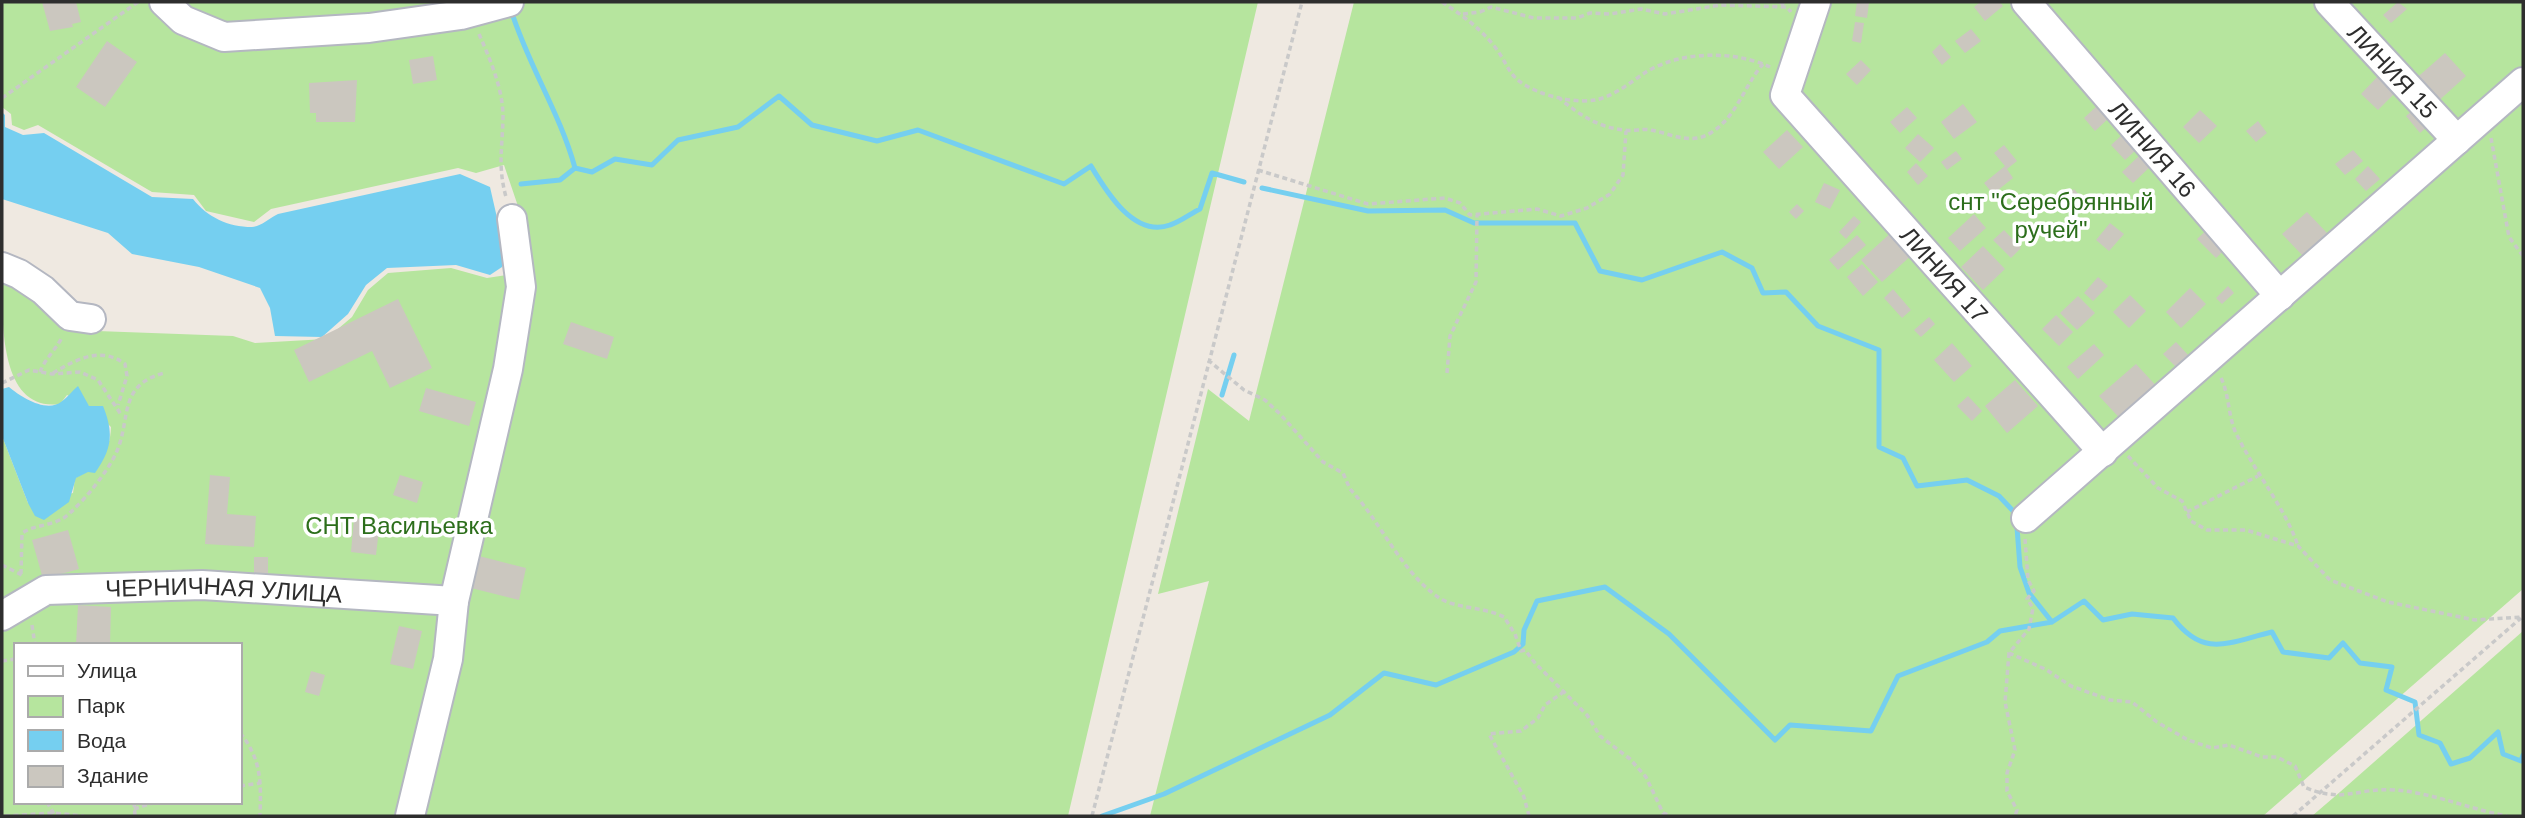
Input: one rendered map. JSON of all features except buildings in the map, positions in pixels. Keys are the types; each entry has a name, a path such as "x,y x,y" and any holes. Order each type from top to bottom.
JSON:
{"street":[{"path":"164,2 183,20 223,37 327,33 469,12 509,2"},
{"path":"1788,86 1816,2"},
{"name":"ЛИНИЯ 16","path":"2026,2 2280,296"},
{"name":"ЛИНИЯ 15","path":"2329,2 2457,140"},
{"path":"2026,518 2523,82"},
{"name":"ЛИНИЯ 17","path":"1788,86 2110,446"},
{"path":"410,816 448,659 454,601 508,369 521,287 512,219"},
{"path":"2,267 19,274 81,317"},
{"name":"ЧЕРНИЧНАЯ УЛИЦА","path":"2,616 46,590 202,586 454,601"}],"path":[{"path":"2,98 138,2"},
{"path":"1092,816 1302,2"},
{"path":"1443,2 1461,15 1495,48 1511,77 1539,92 1595,100 1615,92 1650,70 1690,56 1722,55 1763,64 1788,86"},
{"path":"1780,2 1807,29"},
{"path":"1461,15 1491,7 1534,18 1577,18 1590,13 1610,14 1641,9 1665,14 1721,5 1787,7"},
{"path":"469,12 497,82 503,113 500,167 512,219"},
{"path":"1557,96 1578,115 1602,126 1626,131 1650,130 1671,138 1700,139 1732,115 1749,80 1763,64"},
{"path":"2487,114 2509,237 2523,256"},
{"path":"1258,170 1368,204 1445,198 1460,203 1470,215 1537,209 1561,216 1587,208 1610,194 1623,175 1626,131"},
{"path":"1447,373 1450,336 1476,282 1477,216"},
{"path":"40,372 45,357 61,343 62,328 81,317"},
{"path":"51,374 77,359 98,355 114,356 125,364 127,376 118,408"},
{"path":"2210,358 2224,383 2235,430 2258,477 2292,528 2298,547 2330,580 2388,602 2475,620 2523,617"},
{"path":"1208,360 1244,390 1265,400 1299,432 1322,462 1343,473 1350,489 1412,572 1433,593 1444,601 1502,615 1515,634 1516,645 1521,651 1525,650 1565,691 1587,715 1600,736 1630,759 1646,777 1663,814 1671,816"},
{"path":"2,383 29,370 51,374 80,372 98,380 123,417"},
{"path":"21,574 22,533 58,522 72,512 111,462 123,433 123,417 134,391 147,379 164,373"},
{"path":"2523,419 2523,432"},
{"path":"2110,446 2158,488 2182,501 2191,521 2207,530 2246,530 2298,547"},
{"path":"2187,512 2258,477"},
{"path":"2015,816 2017,810 2007,791 2007,773 2015,750 2005,702 2010,653 2029,629 2033,608 2027,599 2034,591 2028,580 2026,563 2026,518"},
{"path":"2293,816 2523,617"},
{"path":"2010,653 2045,669 2071,686 2110,700 2132,702 2157,722 2188,740 2212,748 2229,745 2262,757 2277,757 2295,766 2304,787 2319,794 2343,797 2391,789 2434,795 2479,811 2507,816"},
{"path":"1529,816 1524,797 1489,734 1521,731 1538,718 1545,705 1565,691"},
{"path":"242,736 257,761 261,783 260,816"},
{"path":"242,786 261,783"},
{"path":"134,804 135,816"},
{"path":"134,808 149,804"},
{"path":"5,816 84,816"}],"green space":[{"name":"СНТ Васильевка","path":"2,2 1258,2 1068,816 2,816 2,436 28,503 73,493 75,478 91,469 102,458 111,427 89,406 67,395 60,404 40,403 26,394 15,380 8,361 5,340 2,275 52,302 70,330 233,336 255,343 326,339 352,317 368,290 388,273 451,268 487,278 514,274 522,218 504,165 476,173 458,168 271,209 254,222 206,211 194,195 152,192 38,125 24,130 12,125 11,114 2,107"},
{"name":"снт \"Серебрянный ручей\"","path":"1354,2 2523,2 2523,589 2263,816 1150,816 1209,581 1158,594 1208,389 1249,421"},
{"path":"2523,631 2523,816 2312,816 2340,792"}],"water":[{"path":"2,112 5,115 5,127 23,135 44,133 152,197 193,199 211,216 243,227 258,226 278,214 460,174 490,187 503,244 502,267 490,275 456,265 387,268 366,285 348,314 322,337 275,336 270,308 260,288 199,267 132,254 108,233 2,199"},
{"path":"78,386 89,406 103,406 109,424 110,441 95,473 88,472 76,478 69,502 44,520 35,516 28,503 2,436 2,389 9,387 27,399 48,406 61,402"}],"waterway":[{"path":"511,10 575,168"},
{"path":"575,168 592,172 615,159 652,165 678,140 738,127 779,96 812,125 877,141 918,130 1064,184 1091,166 1123,210 1145,225 1157,227 1174,224 1200,209 1212,173 1244,182"},
{"path":"521,184 560,180 575,168"},
{"path":"1262,188 1368,211 1445,210 1474,223 1575,223 1600,271 1642,280 1722,252 1752,268 1763,293 1786,292 1818,326 1879,350 1879,447 1903,458 1917,486 1967,480 1999,496 2016,514 2020,567 2029,593 2052,622"},
{"path":"1222,395 1234,355"},
{"path":"1102,816 1164,794 1330,715 1384,673 1436,685 1514,652 1523,644 1524,630 1537,601 1605,587 1669,634 1775,740 1790,725 1871,731 1898,676 1987,642 2000,631 2052,622 2084,601 2103,620 2132,614 2173,618 2184,631 2207,643 2230,643 2272,632 2283,652 2329,658 2343,643 2360,663 2392,667 2386,690 2415,702 2419,735 2440,743 2451,764 2470,758 2498,732 2503,754 2521,761 2523,755"}]}
